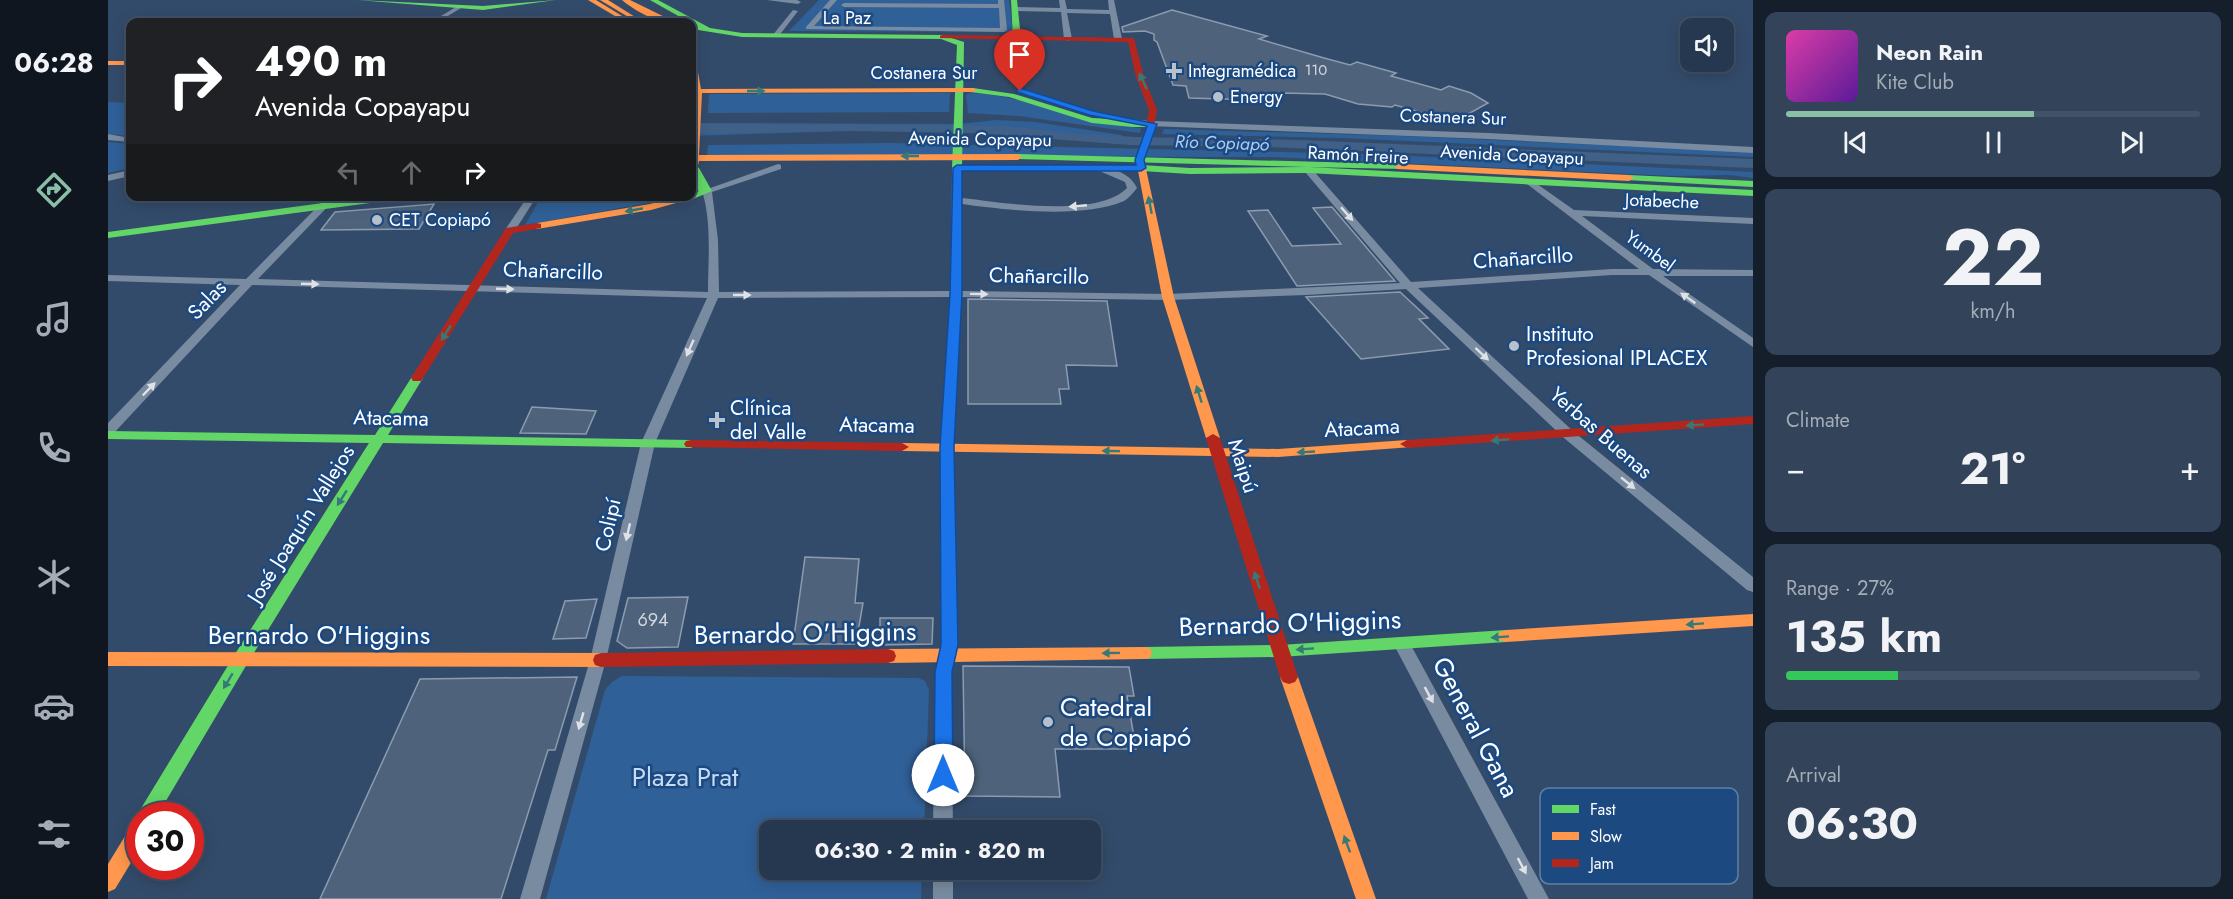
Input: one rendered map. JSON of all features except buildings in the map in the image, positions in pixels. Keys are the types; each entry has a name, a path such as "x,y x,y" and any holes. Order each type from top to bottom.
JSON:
{"main road":[{"path":"360,0 458,8 494,8 543,0"},
{"path":"417,0 478,5 543,0"},
{"path":"591,0 622,18"},
{"path":"603,0 633,18"},
{"path":"625,0 662,18"},
{"path":"653,0 687,18"},
{"path":"1008,4 1017,39"},
{"path":"616,14 628,18"},
{"path":"696,23 711,31"},
{"name":"La Paz","path":"696,28 742,35 776,36 942,37 961,34"},
{"path":"958,157 961,34 982,39 1125,40 1141,80 1152,98 1152,125 1142,158"},
{"path":"696,39 742,35"},
{"path":"108,63 126,63"},
{"name":"Costanera Sur","path":"696,91 958,86 1008,93 1071,115 1105,122 1152,125"},
{"path":"696,102 696,124"},
{"name":"Avenida Copayapu","path":"696,159 778,167 958,157 1100,168 1142,158"},
{"name":"Avenida Copayapu","path":"696,159 1142,158 1386,166 1753,184"},
{"name":"Ramón Freire","path":"1142,158 1184,171 1308,170 1753,193"},
{"name":"Maipú","path":"1142,158 1168,297 1280,651 1366,899"},
{"name":"Colipí","path":"696,166 707,190"},
{"path":"696,186 707,190"},
{"path":"696,194 707,190"},
{"path":"113,234 365,201"},
{"path":"510,230 631,211 671,201"},
{"name":"José Joaquín Vallejos","path":"155,802 241,659 510,230"},
{"name":"Atacama","path":"108,433 947,447 1217,454 1322,451 1753,420"},
{"name":"Bernardo O'Higgins","path":"108,659 598,660 1280,651 1753,620"},
{"path":"108,882 126,852"}],"street":[{"path":"770,0 797,5 776,36"},
{"path":"834,0 808,28 866,29 914,26"},
{"path":"1062,0 1068,39"},
{"path":"1110,0 1125,40"},
{"path":"838,13 847,3 1008,4 1113,12"},
{"path":"915,15 917,3"},
{"path":"962,16 963,3"},
{"path":"825,28 832,21 914,26 961,34 1004,30 1008,4"},
{"path":"441,18 458,8"},
{"path":"866,29 872,22"},
{"name":"Costanera Sur","path":"1152,125 1499,137 1753,150"},
{"path":"108,137 126,139"},
{"path":"943,820 943,672 949,645 947,447 956,294 958,157"},
{"path":"707,190 778,167"},
{"path":"956,200 1004,207 1061,208 1118,201 1130,194 1131,184 1126,178 1100,168"},
{"name":"Yerbas Buenas","path":"1308,170 1408,285 1569,435 1753,586"},
{"path":"108,177 126,174"},
{"name":"Yumbel","path":"1530,182 1650,272 1753,343"},
{"name":"Colipí","path":"530,899 598,660 648,443 714,295 713,240 710,198 707,190"},
{"name":"Salas","path":"108,433 329,201"},
{"name":"José Joaquín Vallejos","path":"510,230 530,201"},
{"name":"Jotabeche","path":"1570,213 1753,221"},
{"name":"Chañarcillo","path":"108,278 714,295 956,294 1168,297 1306,292 1584,273 1753,273"},
{"name":"Chañarcillo","path":"108,284 252,282"},
{"name":"General Gana","path":"1401,643 1539,899"},
{"path":"943,880 943,899"}],"green space":[{"path":"819,0 1009,0 1013,32 789,31"},
{"path":"950,93 949,112 708,113 709,94"},
{"path":"969,93 1012,99 1097,121 1141,128 1140,133 1019,116 968,113 966,95"},
{"path":"108,102 126,103 126,136 108,134"},
{"path":"996,120 1035,122 1122,135 1119,144 1003,131 870,130 696,136 696,123 960,124"},
{"path":"1164,129 1403,136 1753,152 1753,157 1342,138 1162,134"},
{"path":"108,142 126,144 126,169 108,173"},
{"path":"890,143 1367,154 1753,172 1753,178 1730,175 1674,176 1272,157 707,156 708,145"},
{"path":"539,201 659,201 525,225"},
{"name":"Plaza Prat","path":"622,676 918,678 925,681 929,690 924,820 759,820 759,880 922,880 921,899 546,899 605,690"}],"water":[{"name":"Río Copiapó","path":"696,123 1006,126 1135,137 1300,140 1753,159 1753,168 1269,147 1130,145 972,133 850,131 696,134"}],"traffic: fast":[{"path":"360,0 483,8 553,0"},
{"path":"653,0 687,18"},
{"path":"1014,0 1017,39"},
{"path":"696,23 711,31"},
{"path":"696,28 742,35 942,37 961,44 957,168"},
{"path":"973,90 1011,96 1092,120 1122,124 1152,124"},
{"path":"1018,157 1400,167"},
{"path":"1141,168 1190,171 1308,170 1753,193"},
{"path":"696,172 707,191 696,195"},
{"path":"1629,178 1753,184"},
{"path":"696,186 707,191"},
{"path":"108,235 363,201"},
{"path":"155,802 241,659 417,378"},
{"path":"108,435 691,444"},
{"path":"1144,653 1280,651 1506,636"}],"traffic: slow":[{"path":"591,0 622,18"},
{"path":"603,0 634,18"},
{"path":"625,0 662,18"},
{"path":"108,63 126,63"},
{"path":"696,81 698,91 696,130"},
{"path":"696,91 973,90"},
{"path":"1148,136 1140,160 1168,297 1213,438"},
{"path":"696,158 1018,157"},
{"path":"1400,167 1629,178"},
{"path":"537,226 651,207 673,201"},
{"path":"902,447 1278,453 1407,444"},
{"path":"1506,636 1753,620"},
{"path":"888,656 1144,653"},
{"path":"108,659 601,660"},
{"path":"1289,677 1366,899"},
{"path":"108,882 126,852"}],"traffic: jam":[{"path":"942,37 1131,40 1140,77 1153,110 1148,136"},
{"path":"417,378 510,230 537,226"},
{"path":"1407,444 1753,420"},
{"path":"1213,438 1289,677"},
{"path":"691,444 902,447"},
{"path":"601,660 888,656"}],"place":[{"name":"Integramédica","path":"1174,71"},
{"name":"Energy","path":"1218,97"},
{"name":"CET Copiapó","path":"377,220"},
{"name":"Instituto Profesional IPLACEX","path":"1514,346"},
{"name":"Clínica del Valle","path":"717,420"},
{"name":"Catedral de Copiapó","path":"1048,722"}],"route":[{"path":"943,775 943,672 949,645 947,447 956,294 957,168 1141,168 1140,160 1152,124 1092,114 1042,96 1020,91"}]}
